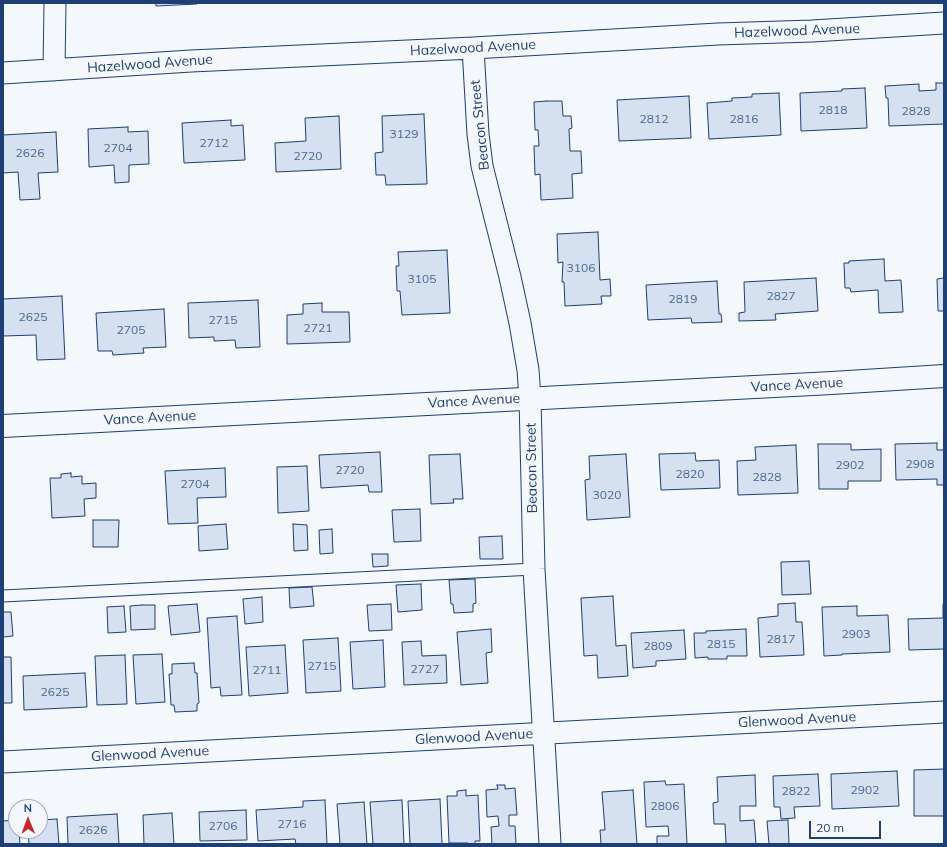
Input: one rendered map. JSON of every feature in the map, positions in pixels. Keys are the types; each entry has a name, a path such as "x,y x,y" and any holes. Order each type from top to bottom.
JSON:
{"street":[{"path":"54,70 55,3"},
{"name":"Hazelwood Avenue","path":"3,73 191,61 944,24"},
{"name":"Beacon Street","path":"473,48 478,134 482,166 520,323 528,370 534,569 550,844"},
{"name":"Vance Avenue","path":"3,426 838,383 944,376"},
{"name":"Glenwood Avenue","path":"3,762 944,712"}],"lane":[{"path":"3,596 534,569"}],"building":[{"path":"156,3 197,3 197,4 156,6"},
{"path":"936,83 944,83 944,124 889,126 888,98 886,98 885,86 919,84 919,91 936,90"},
{"path":"865,88 867,128 801,131 800,93 842,91 842,89"},
{"path":"779,93 781,135 709,139 707,103 732,101 732,98 752,97 752,94"},
{"path":"689,96 691,138 619,141 617,100"},
{"path":"562,101 563,116 571,116 572,128 569,129 570,151 581,151 582,173 572,174 573,198 541,200 540,174 535,175 534,146 539,146 538,130 535,130 534,102"},
{"path":"424,114 427,184 386,185 385,175 376,175 375,153 383,152 382,116"},
{"path":"339,116 341,169 276,172 275,143 306,141 305,118"},
{"path":"231,120 231,126 243,125 245,160 184,163 182,123"},
{"path":"128,127 128,132 148,131 149,164 129,165 129,182 115,183 114,165 89,167 88,129"},
{"path":"56,132 58,172 38,173 40,199 20,200 18,172 3,173 3,135"},
{"path":"598,232 600,280 610,279 611,296 601,296 602,304 565,306 564,282 562,282 563,262 558,263 557,234"},
{"path":"447,250 450,313 402,315 400,291 397,291 396,266 399,266 398,252"},
{"path":"884,259 885,281 901,280 903,312 879,313 878,290 851,292 850,288 845,288 844,263 849,263 849,261"},
{"path":"816,278 818,311 775,314 776,320 739,321 739,313 745,312 744,282"},
{"path":"944,278 944,311 938,311 937,279"},
{"path":"717,281 719,314 721,314 722,322 692,323 691,318 648,320 646,285"},
{"path":"62,296 65,359 37,360 36,335 3,336 3,299"},
{"path":"258,300 260,347 236,348 235,340 214,341 214,337 189,338 188,303"},
{"path":"322,303 322,312 349,312 350,342 287,344 287,315 303,314 303,304"},
{"path":"164,309 166,347 143,348 144,353 113,355 112,351 98,351 96,313"},
{"path":"937,443 937,450 944,450 944,485 937,485 937,479 896,480 895,444"},
{"path":"818,444 851,444 851,450 881,449 881,481 848,481 848,489 819,489"},
{"path":"796,445 798,493 738,495 737,461 756,460 755,447"},
{"path":"380,452 382,492 369,492 368,485 321,488 319,455"},
{"path":"695,453 696,461 719,460 720,488 661,490 659,454"},
{"path":"460,454 463,499 453,499 454,503 431,504 429,455"},
{"path":"626,454 630,517 587,520 585,480 590,479 589,456"},
{"path":"307,466 309,511 278,513 277,467"},
{"path":"225,468 226,497 197,498 198,523 168,524 165,471"},
{"path":"71,473 71,477 82,476 82,484 96,483 96,498 84,499 85,516 52,518 50,478 61,478 61,474"},
{"path":"420,509 421,541 394,542 392,510"},
{"path":"93,520 119,520 118,547 93,547"},
{"path":"226,524 228,549 199,551 198,526"},
{"path":"293,524 307,525 308,550 294,551"},
{"path":"332,529 333,553 320,554 319,530"},
{"path":"502,536 503,559 480,559 479,537"},
{"path":"372,554 388,554 388,566 373,567"},
{"path":"809,561 811,594 782,595 781,562"},
{"path":"475,579 476,603 473,604 473,612 454,613 453,604 451,604 449,580"},
{"path":"421,584 422,610 398,612 396,585"},
{"path":"312,587 314,606 290,608 289,588"},
{"path":"613,596 616,646 626,645 628,676 598,678 597,655 584,656 581,598"},
{"path":"262,597 263,622 245,624 243,599"},
{"path":"795,603 796,622 802,622 804,655 760,657 758,618 778,616 778,604"},
{"path":"197,604 200,632 171,635 168,606"},
{"path":"391,604 392,630 369,631 367,605"},
{"path":"155,605 155,629 131,630 130,606"},
{"path":"943,605 944,649 909,650 908,619 943,618"},
{"path":"124,606 126,632 108,633 107,607"},
{"path":"857,606 857,616 888,615 890,652 824,656 822,607"},
{"path":"3,612 11,612 13,636 3,637"},
{"path":"237,616 242,695 221,696 220,687 211,688 207,618"},
{"path":"491,629 492,652 486,653 488,683 461,685 457,632"},
{"path":"746,629 747,656 727,656 727,659 708,659 708,657 695,658 694,633"},
{"path":"684,630 686,659 656,661 656,666 633,668 631,633"},
{"path":"338,638 341,691 306,693 303,640"},
{"path":"383,640 385,687 353,689 350,642"},
{"path":"421,641 422,656 446,655 447,683 404,685 402,642"},
{"path":"285,645 288,693 249,696 246,647"},
{"path":"162,654 165,702 136,704 133,655"},
{"path":"125,655 127,704 97,705 95,656"},
{"path":"3,657 11,657 12,703 3,703"},
{"path":"194,663 195,673 197,673 199,703 197,704 197,711 175,712 174,705 171,705 169,674 172,674 172,664"},
{"path":"85,673 87,707 24,710 23,676"},
{"path":"944,769 944,816 914,816 914,770"},
{"path":"897,771 899,806 832,809 831,774"},
{"path":"818,774 820,806 794,807 795,818 781,819 780,807 774,807 773,776"},
{"path":"755,775 756,806 740,806 740,821 754,820 756,844 726,844 725,824 714,824 713,803 718,802 717,777"},
{"path":"665,781 666,785 684,784 687,844 657,844 657,836 669,836 668,826 646,827 644,782"},
{"path":"497,785 505,785 505,789 515,788 517,815 509,815 509,826 515,826 516,844 492,844 491,827 499,826 498,816 487,817 486,790 498,789"},
{"path":"466,790 466,796 478,795 480,841 475,841 475,844 449,843 447,796 457,796 457,791"},
{"path":"633,790 637,844 601,844 600,830 605,830 602,792"},
{"path":"440,799 442,844 410,844 408,801"},
{"path":"325,800 327,844 296,844 295,839 258,841 256,810 303,807 303,801"},
{"path":"402,800 404,844 373,844 370,802"},
{"path":"364,802 367,844 340,844 337,804"},
{"path":"246,810 247,840 200,841 199,812"},
{"path":"172,813 174,844 144,844 143,815"},
{"path":"117,814 119,844 68,844 67,817"},
{"path":"57,819 59,844 29,844 29,839 48,839 48,820"},
{"path":"788,820 789,844 769,844 767,821"},
{"path":"3,821 8,821 8,839 20,839 20,844 3,844"}]}
